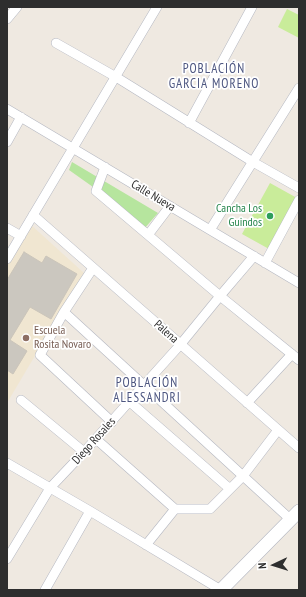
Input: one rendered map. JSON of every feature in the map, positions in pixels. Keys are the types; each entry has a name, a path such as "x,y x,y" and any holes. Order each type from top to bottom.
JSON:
{"main road":[{"path":"221,590 295,515"}],"street":[{"path":"7,19 17,7"},
{"path":"7,259 157,7"},
{"path":"189,123 252,7"},
{"path":"56,43 116,77 253,162 299,188"},
{"path":"210,230 299,88"},
{"name":"Calle Nueva","path":"7,109 299,283"},
{"path":"7,142 21,118"},
{"path":"105,167 96,191 220,296 296,357 248,403"},
{"path":"265,263 299,200"},
{"path":"148,235 170,206"},
{"name":"Palena","path":"33,215 299,448"},
{"path":"7,228 21,236"},
{"name":"Diego Rosales","path":"7,559 50,488 130,402 180,345 254,256"},
{"path":"92,268 64,312 40,355 112,422"},
{"path":"64,312 243,476 295,515"},
{"path":"21,400 84,452"},
{"path":"130,402 230,490"},
{"path":"96,439 175,509 210,508 243,476 278,430"},
{"path":"7,463 221,590"},
{"path":"146,545 175,509"},
{"path":"46,590 90,511"}],"shaded area":[{"name":"Escuela Rosita Novaro","path":"30,224 84,273 7,403 7,262"}],"green space":[{"path":"287,9 299,15 299,38 278,27"},
{"path":"72,162 158,213 144,229 93,187 69,170"},
{"name":"Cancha Los Guindos","path":"270,183 297,198 269,249 242,234"}],"building":[{"path":"24,252 42,263 46,256 77,274 51,319 30,307 10,340 27,351 13,374 7,370 7,280"}],"place":[{"name":"Cancha Los Guindos","path":"270,216"},
{"name":"Escuela Rosita Novaro","path":"26,338"}],"district":[{"name":"POBLACIÓN GARCIA MORENO","path":"214,76"},
{"name":"POBLACIÓN ALESSANDRI","path":"147,390"}]}
